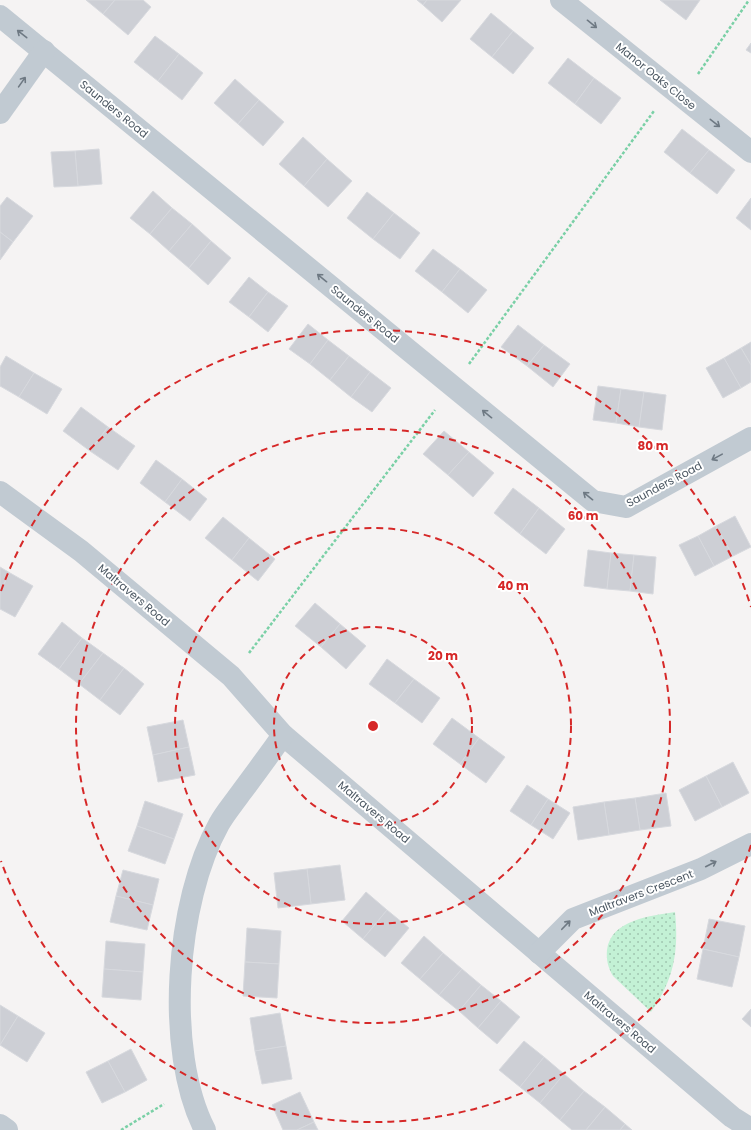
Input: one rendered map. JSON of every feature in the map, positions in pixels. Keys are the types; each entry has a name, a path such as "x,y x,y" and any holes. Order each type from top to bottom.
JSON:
{"street":[{"name":"Manor Oaks Close","path":"561,0 751,152"},
{"name":"Saunders Road","path":"0,16 593,501 626,507 751,438"},
{"path":"0,112 44,51"},
{"name":"Maltravers Road","path":"0,492 81,551 231,676 283,735 732,1116 751,1129"},
{"path":"205,1130 190,1088 180,1032 179,995 189,907 207,850 219,823 283,735"},
{"name":"Maltravers Crescent","path":"539,953 573,919 701,869 751,844"},
{"path":"0,1125 7,1130"}],"path":[{"path":"682,97 749,0"},
{"path":"121,1130 190,1088"}],"green space":[{"path":"675,912 676,940 673,965 665,988 651,1012 613,976 608,963 607,950 610,940 624,925 655,915"}],"building":[{"path":"86,0 115,0 103,14"},
{"path":"115,0 143,0 151,7 128,35 103,14"},
{"path":"417,0 427,0 423,5"},
{"path":"427,0 461,0 442,22 423,5"},
{"path":"660,0 700,0 686,20"},
{"path":"491,13 513,31 492,57 470,39"},
{"path":"513,31 534,48 513,74 492,57"},
{"path":"155,36 179,54 158,81 134,62"},
{"path":"751,43 751,53 746,50"},
{"path":"179,54 203,73 182,100 158,81"},
{"path":"568,58 594,78 575,104 548,83"},
{"path":"594,78 621,98 601,124 575,104"},
{"path":"235,79 259,100 238,124 214,103"},
{"path":"259,100 284,122 263,146 238,124"},
{"path":"682,129 709,150 690,173 664,152"},
{"path":"303,137 327,159 304,186 279,164"},
{"path":"99,149 102,184 78,186 75,151"},
{"path":"709,150 735,170 717,194 690,173"},
{"path":"75,151 78,186 54,187 51,152"},
{"path":"327,159 352,181 328,207 304,186"},
{"path":"153,191 172,208 150,234 130,218"},
{"path":"367,192 394,213 373,239 347,218"},
{"path":"7,197 33,216 13,242 0,232 0,206"},
{"path":"751,198 751,230 736,218"},
{"path":"172,208 192,224 169,251 150,234"},
{"path":"394,213 420,233 400,259 373,239"},
{"path":"192,224 211,241 189,268 169,251"},
{"path":"0,232 13,242 0,260"},
{"path":"211,241 231,258 208,285 189,268"},
{"path":"433,249 460,269 442,292 415,271"},
{"path":"460,269 487,290 468,313 442,292"},
{"path":"249,277 268,292 249,317 229,302"},
{"path":"268,292 288,306 268,332 249,317"},
{"path":"308,324 328,340 310,364 289,349"},
{"path":"518,325 544,345 527,366 501,347"},
{"path":"328,340 349,356 330,380 310,364"},
{"path":"751,342 751,365 741,348"},
{"path":"544,345 570,364 553,387 527,366"},
{"path":"741,348 751,365 751,382 741,388 724,358"},
{"path":"6,356 34,373 19,397 0,386 0,367"},
{"path":"349,356 370,372 351,397 330,380"},
{"path":"724,358 741,388 723,398 706,368"},
{"path":"370,372 391,388 372,412 351,397"},
{"path":"34,373 62,389 47,414 19,397"},
{"path":"598,386 621,389 616,423 593,420"},
{"path":"621,389 644,392 639,427 616,423"},
{"path":"644,392 666,395 662,430 639,427"},
{"path":"81,407 108,427 90,451 63,431"},
{"path":"108,427 135,446 118,470 90,451"},
{"path":"444,431 469,452 448,475 423,454"},
{"path":"469,452 494,473 473,497 448,475"},
{"path":"156,460 182,479 165,502 140,483"},
{"path":"182,479 207,499 190,521 165,502"},
{"path":"513,488 539,508 520,534 494,513"},
{"path":"539,508 565,529 546,554 520,534"},
{"path":"735,516 751,547 733,556 716,526"},
{"path":"223,517 249,538 232,560 205,538"},
{"path":"716,526 733,556 714,566 698,536"},
{"path":"698,536 714,566 695,576 679,545"},
{"path":"249,538 275,559 258,581 232,560"},
{"path":"588,550 611,553 607,589 584,586"},
{"path":"611,553 634,555 630,591 607,589"},
{"path":"634,555 656,557 653,594 630,591"},
{"path":"0,567 10,573 0,591"},
{"path":"10,573 33,586 15,617 0,609 0,591"},
{"path":"315,603 340,624 321,647 295,626"},
{"path":"62,622 82,638 59,669 38,654"},
{"path":"340,624 366,646 346,669 321,647"},
{"path":"82,638 103,653 79,684 59,669"},
{"path":"103,653 124,668 100,700 79,684"},
{"path":"387,659 414,679 395,703 369,684"},
{"path":"124,668 144,684 120,715 100,700"},
{"path":"414,679 440,698 422,723 395,703"},
{"path":"452,718 479,738 460,764 433,744"},
{"path":"183,720 189,747 153,755 147,727"},
{"path":"479,738 505,757 486,783 460,764"},
{"path":"189,747 195,775 158,782 153,755"},
{"path":"733,762 749,793 722,807 706,776"},
{"path":"706,776 722,807 695,821 679,790"},
{"path":"527,785 548,799 531,825 510,811"},
{"path":"666,793 671,826 640,830 635,798"},
{"path":"635,798 640,830 609,835 604,802"},
{"path":"548,799 570,813 553,839 531,825"},
{"path":"145,801 183,814 174,839 137,826"},
{"path":"604,802 609,835 578,840 573,807"},
{"path":"137,826 174,839 165,864 128,851"},
{"path":"340,865 345,900 311,904 307,869"},
{"path":"307,869 311,904 278,908 274,873"},
{"path":"123,870 159,879 153,905 116,896"},
{"path":"366,892 387,910 363,939 342,921"},
{"path":"116,896 153,905 147,930 110,922"},
{"path":"387,910 409,928 385,957 363,939"},
{"path":"709,919 745,926 739,957 703,949"},
{"path":"247,928 281,931 279,964 245,962"},
{"path":"424,936 443,953 420,979 401,963"},
{"path":"106,941 145,944 143,972 104,969"},
{"path":"703,949 739,957 732,987 697,979"},
{"path":"443,953 462,969 439,995 420,979"},
{"path":"245,962 279,964 277,998 243,996"},
{"path":"104,969 143,972 141,1000 102,997"},
{"path":"462,969 481,985 459,1011 439,995"},
{"path":"481,985 501,1001 478,1028 459,1011"},
{"path":"501,1001 520,1017 497,1044 478,1028"},
{"path":"0,1005 18,1016 0,1045"},
{"path":"751,1009 751,1027 742,1019"},
{"path":"280,1013 286,1046 255,1051 250,1018"},
{"path":"18,1016 45,1033 27,1062 0,1045"},
{"path":"524,1041 544,1057 520,1087 499,1070"},
{"path":"286,1046 292,1079 262,1084 255,1051"},
{"path":"131,1049 147,1080 125,1092 108,1061"},
{"path":"544,1057 564,1074 540,1103 520,1087"},
{"path":"108,1061 125,1092 102,1103 86,1072"},
{"path":"564,1074 584,1091 560,1120 540,1103"},
{"path":"584,1091 605,1107 586,1130 572,1130 560,1120"},
{"path":"300,1092 314,1122 297,1130 283,1130 272,1105"},
{"path":"605,1107 625,1124 620,1130 586,1130"},
{"path":"314,1122 318,1130 297,1130"},
{"path":"625,1124 632,1130 620,1130"}]}
